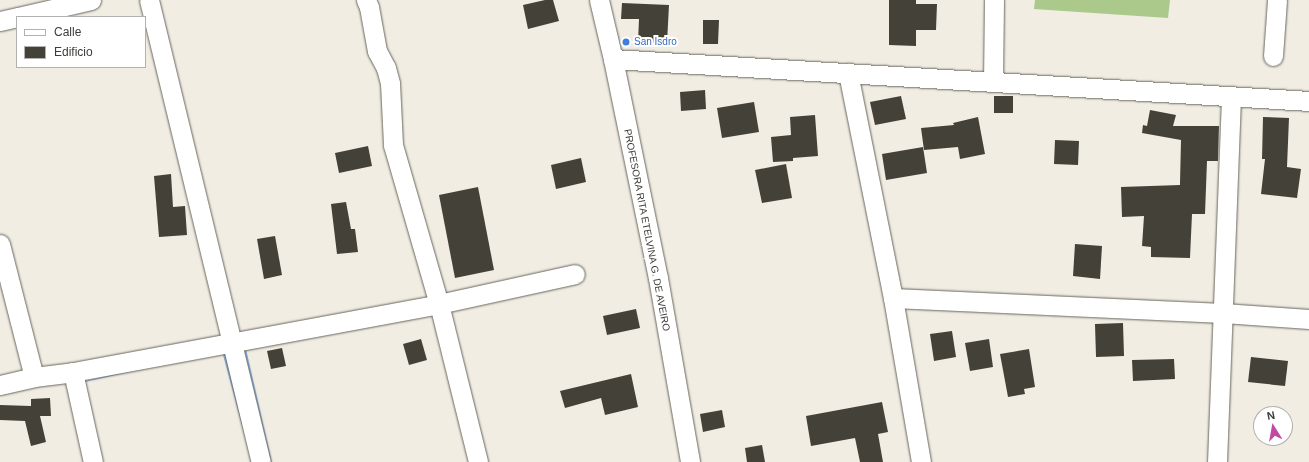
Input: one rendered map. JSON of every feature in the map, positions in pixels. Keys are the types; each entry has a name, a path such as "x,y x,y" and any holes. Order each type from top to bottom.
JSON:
{"street":[{"path":"22,16 91,0"},
{"path":"149,0 261,462"},
{"path":"366,0 369,7 376,51 386,68 390,83 393,145 439,304 478,462"},
{"name":"PROFESORA RITA ETELVINA G. DE AVEIRO","path":"599,0 613,60 658,278 690,462"},
{"path":"993,82 994,0"},
{"path":"1273,56 1277,0"},
{"path":"0,21 16,17"},
{"path":"613,60 1309,101"},
{"path":"848,73 894,298 921,462"},
{"path":"1217,462 1231,96"},
{"path":"0,244 34,377"},
{"path":"0,385 34,377 73,372 439,304 576,274"},
{"path":"894,298 1223,313 1309,319"},
{"path":"73,372 93,462"}],"green space":[{"path":"1035,0 1170,0 1168,18 1034,9"}],"water":[{"path":"224,349 251,459 222,351 85,382 85,381"},
{"path":"244,349 246,349 272,462 271,462"}],"building":[{"path":"545,0 553,0 559,21 528,29 523,5"},
{"path":"889,0 916,0 916,4 937,4 936,30 916,30 916,46 889,45"},
{"path":"622,3 669,5 667,43 638,42 639,19 621,19"},
{"path":"703,20 719,20 718,44 703,44"},
{"path":"705,90 706,109 681,111 680,92"},
{"path":"901,96 906,119 875,125 870,102"},
{"path":"994,96 1013,96 1013,113 994,113"},
{"path":"754,102 759,132 722,138 717,108"},
{"path":"1150,110 1176,115 1173,126 1219,126 1218,161 1207,161 1205,214 1192,214 1190,258 1151,257 1151,247 1142,246 1144,216 1122,217 1121,187 1180,185 1181,140 1142,133 1143,125 1147,126"},
{"path":"815,115 818,156 793,158 793,161 773,162 771,137 791,135 790,117"},
{"path":"978,117 985,154 960,159 958,147 924,150 921,128 954,125 953,123"},
{"path":"1263,117 1289,118 1287,167 1301,169 1297,198 1261,194 1265,159 1262,159"},
{"path":"1055,140 1079,141 1078,165 1054,164"},
{"path":"368,146 372,166 339,173 335,153"},
{"path":"923,147 927,173 886,180 882,154"},
{"path":"581,158 586,182 556,189 551,165"},
{"path":"786,164 792,198 762,203 755,170"},
{"path":"171,174 173,207 185,206 187,235 159,237 154,176"},
{"path":"478,187 494,270 455,278 439,195"},
{"path":"346,202 351,229 355,229 358,252 337,254 331,204"},
{"path":"275,236 282,275 264,279 257,239"},
{"path":"1075,244 1102,246 1100,279 1073,276"},
{"path":"636,309 640,328 607,335 603,316"},
{"path":"1123,323 1124,356 1096,357 1095,324"},
{"path":"952,331 956,357 934,361 930,334"},
{"path":"421,339 427,360 409,365 403,344"},
{"path":"989,339 993,367 970,371 965,343"},
{"path":"282,348 286,366 271,369 267,351"},
{"path":"1029,349 1035,387 1024,389 1025,394 1008,397 1000,354"},
{"path":"1251,357 1288,361 1285,386 1248,382"},
{"path":"1174,359 1175,379 1133,381 1132,360"},
{"path":"631,374 638,407 605,415 601,398 565,408 560,391"},
{"path":"50,398 51,416 40,416 46,442 31,446 25,421 0,420 0,405 31,406 31,399"},
{"path":"882,402 888,432 878,434 883,462 860,462 855,438 811,446 806,416"},
{"path":"722,410 725,427 703,432 700,414"},
{"path":"762,445 765,462 747,462 745,448"}],"place":[{"name":"San Isdro","path":"626,42"}]}
